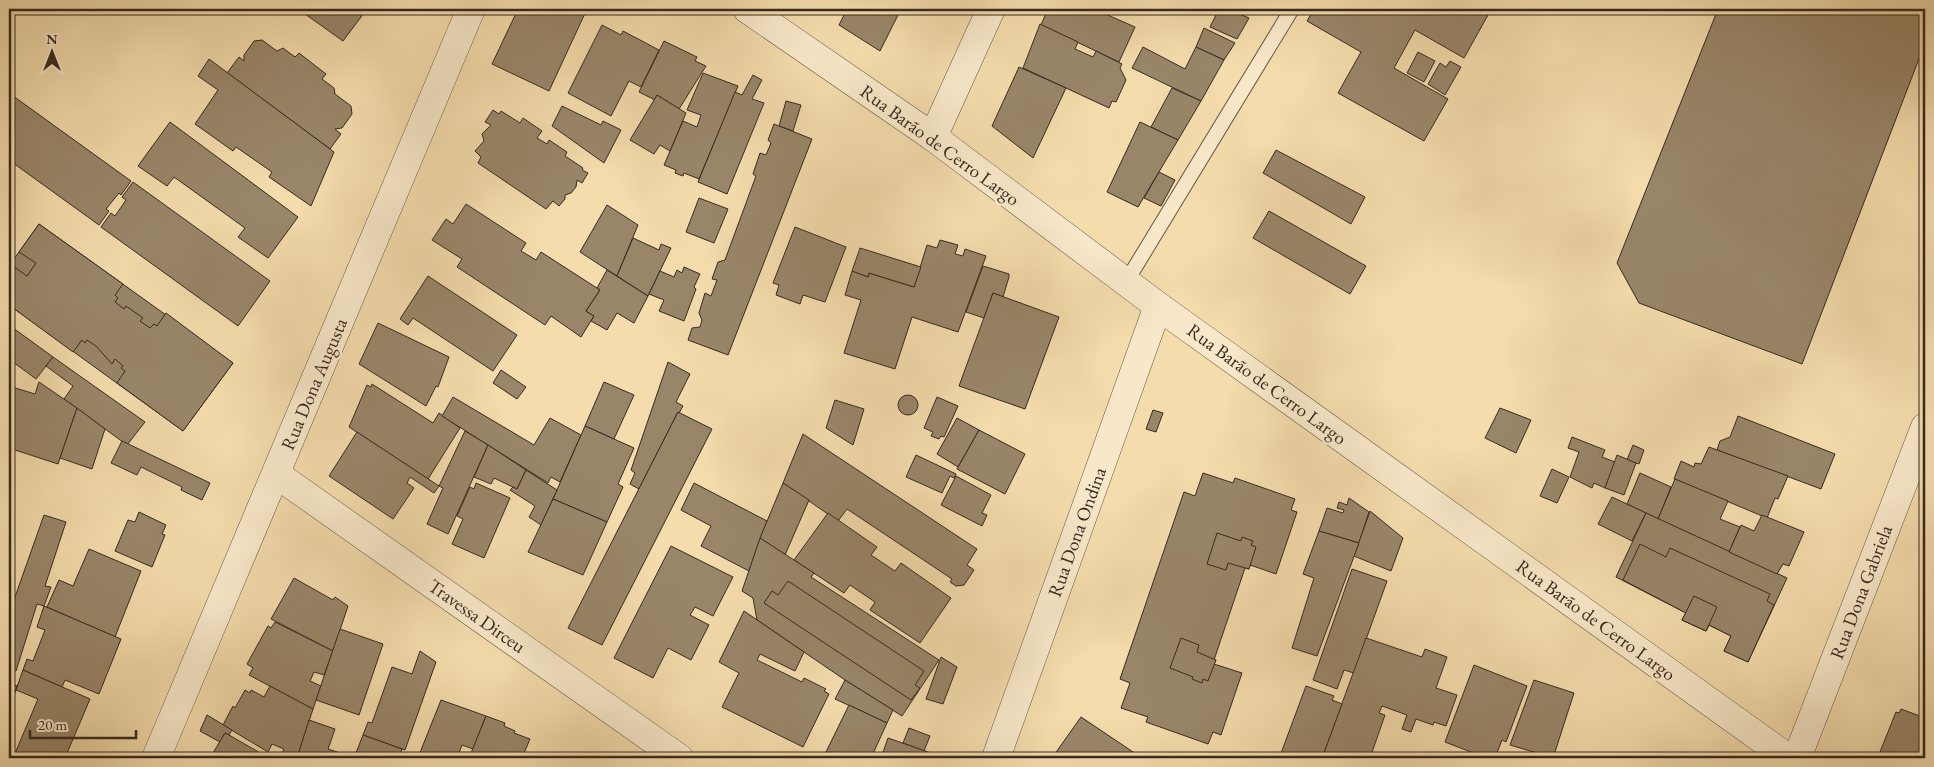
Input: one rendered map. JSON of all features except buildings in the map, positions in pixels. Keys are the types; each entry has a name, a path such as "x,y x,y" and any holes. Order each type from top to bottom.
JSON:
{"street":[{"name":"Rua Dona Augusta","path":"156,758 471,9"},
{"name":"Rua Barão de Cerro Largo","path":"747,9 933,137 1158,306 1788,758"},
{"path":"933,137 991,9"},
{"name":"Rua Dona Ondina","path":"996,758 1158,306"},
{"name":"Rua Dona Gabriela","path":"1797,758 1925,427"},
{"name":"Travessa Dirceu","path":"276,474 679,758"}],"lane":[{"path":"1126,282 1292,9"}]}
